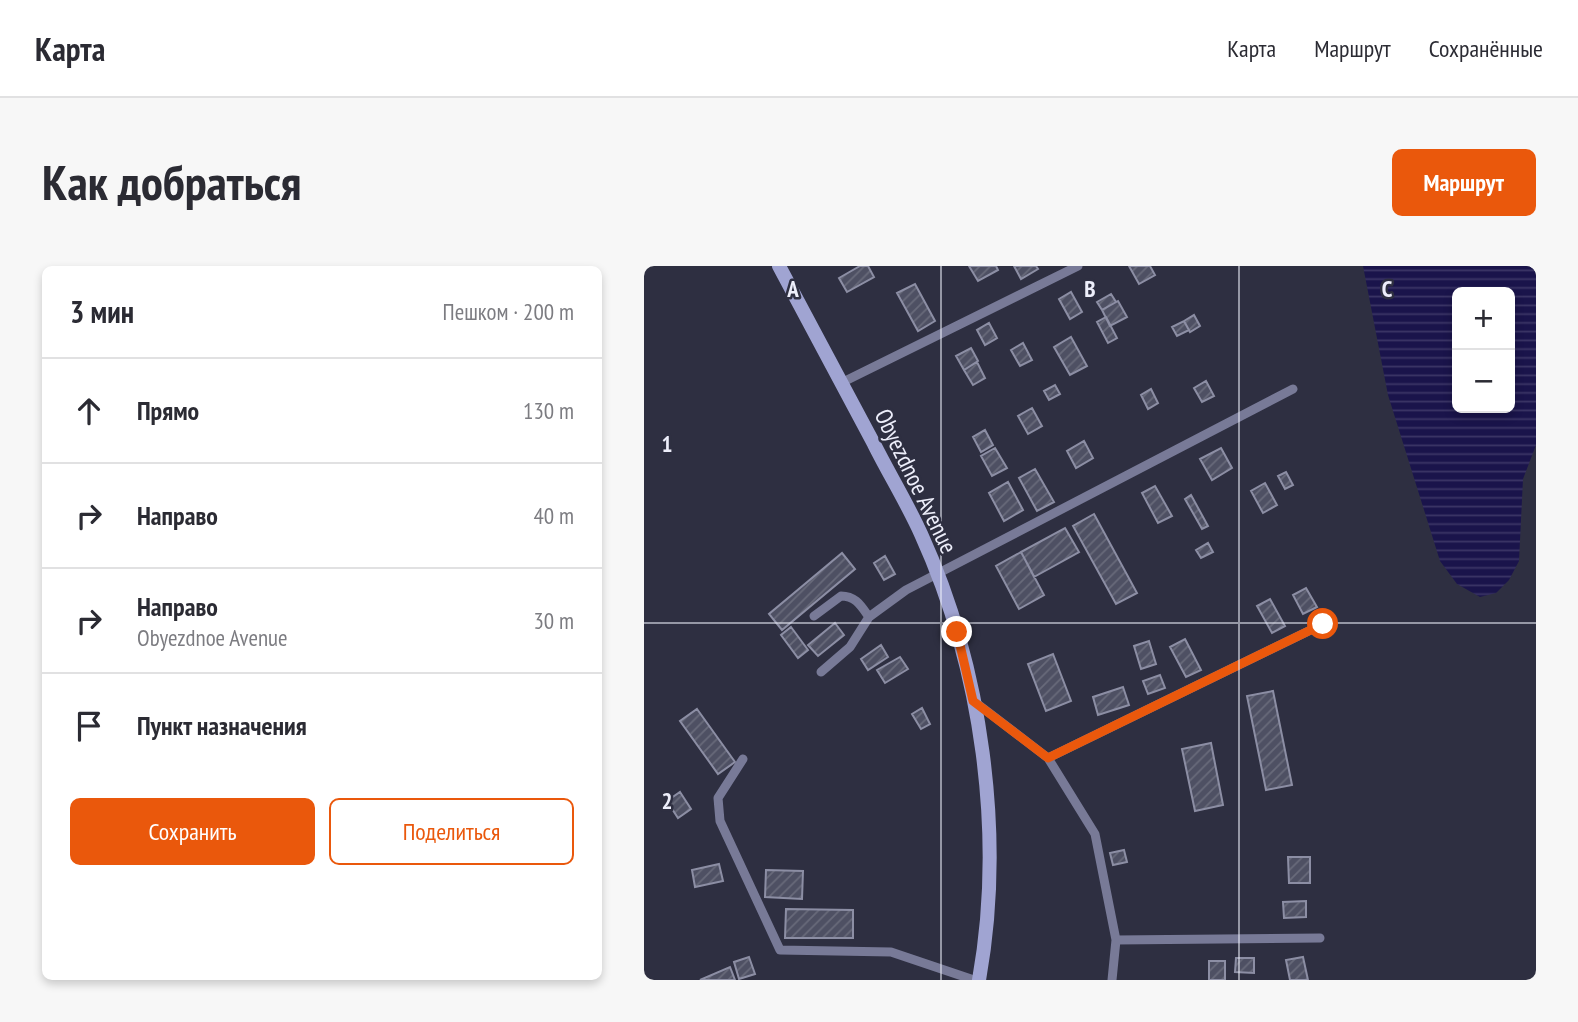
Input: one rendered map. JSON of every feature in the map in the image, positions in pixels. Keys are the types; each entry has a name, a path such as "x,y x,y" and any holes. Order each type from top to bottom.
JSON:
{"main road":[{"name":"Obyezdnoe Avenue","path":"779,266 921,534 957,632 981,734 989,850 988,926 976,980"}],"lane":[{"path":"841,383 1078,266"},
{"path":"821,672 850,647 869,617 906,590 1293,389"},
{"path":"814,616 841,596 846,596 857,600 869,617"},
{"path":"1048,758 1323,624"},
{"path":"973,701 1048,758 1095,834 1116,940 1112,980"},
{"path":"743,759 718,798 720,821 780,950 891,952 976,980"},
{"path":"1116,940 1320,938"}],"shaded area":[{"path":"1363,266 1536,266 1536,445 1523,479 1519,561 1509,580 1496,593 1480,597 1457,584 1440,561 1388,395"}],"building":[{"path":"860,266 868,266 874,277 847,292 839,278"},
{"path":"969,266 996,266 998,270 978,281"},
{"path":"1014,266 1036,266 1038,269 1021,279"},
{"path":"1129,266 1150,266 1155,275 1139,284"},
{"path":"915,284 935,321 918,331 897,293"},
{"path":"1071,292 1082,312 1070,319 1059,299"},
{"path":"1111,294 1116,302 1102,310 1097,302"},
{"path":"1118,301 1127,317 1110,326 1102,310"},
{"path":"1194,315 1200,326 1190,332 1184,321"},
{"path":"1106,317 1117,338 1108,343 1097,322"},
{"path":"1184,321 1189,330 1177,336 1172,327"},
{"path":"989,323 997,338 985,345 977,330"},
{"path":"1071,337 1087,366 1070,375 1054,347"},
{"path":"1023,343 1032,360 1020,366 1011,350"},
{"path":"971,348 978,361 964,370 956,356"},
{"path":"977,362 985,378 973,385 964,370"},
{"path":"1206,381 1214,396 1202,402 1194,388"},
{"path":"1055,385 1060,394 1049,400 1044,391"},
{"path":"1151,389 1158,403 1148,409 1141,395"},
{"path":"1032,408 1042,426 1028,434 1018,416"},
{"path":"985,430 993,445 981,452 973,437"},
{"path":"1084,441 1093,458 1076,468 1067,451"},
{"path":"995,448 1007,468 992,476 981,456"},
{"path":"1221,448 1232,468 1212,480 1200,459"},
{"path":"1035,469 1054,502 1037,511 1019,478"},
{"path":"1286,472 1293,485 1285,489 1278,476"},
{"path":"1008,482 1023,510 1004,521 989,493"},
{"path":"1265,483 1277,505 1263,513 1251,491"},
{"path":"1155,486 1172,516 1158,523 1142,493"},
{"path":"1191,495 1208,526 1202,529 1185,499"},
{"path":"1094,514 1137,593 1116,604 1073,526"},
{"path":"1065,528 1079,552 1034,577 1021,552"},
{"path":"1208,543 1213,552 1201,558 1196,550"},
{"path":"1021,552 1044,595 1019,609 996,566"},
{"path":"842,553 855,569 782,630 769,614"},
{"path":"885,556 895,574 884,580 874,563"},
{"path":"1306,588 1317,607 1303,614 1293,595"},
{"path":"1270,599 1285,626 1272,633 1257,606"},
{"path":"835,623 844,635 818,656 808,645"},
{"path":"791,627 808,650 798,658 781,635"},
{"path":"1185,639 1201,670 1186,677 1170,647"},
{"path":"1149,641 1156,664 1141,669 1134,646"},
{"path":"881,645 888,657 868,670 861,659"},
{"path":"1053,654 1071,701 1046,711 1028,664"},
{"path":"900,657 908,669 885,683 877,670"},
{"path":"1160,675 1165,688 1148,694 1143,681"},
{"path":"1123,687 1129,705 1098,715 1093,697"},
{"path":"1273,691 1292,785 1266,790 1247,696"},
{"path":"922,708 930,724 921,729 912,714"},
{"path":"697,709 735,762 718,774 680,721"},
{"path":"1211,743 1223,805 1195,811 1182,749"},
{"path":"680,792 691,809 678,818 667,801"},
{"path":"1124,850 1127,862 1113,865 1110,853"},
{"path":"1288,857 1310,857 1310,883 1289,883"},
{"path":"719,864 723,881 695,887 692,870"},
{"path":"766,870 803,871 802,899 765,897"},
{"path":"1306,901 1306,917 1284,918 1283,902"},
{"path":"786,909 853,910 853,938 785,938"},
{"path":"749,957 755,974 739,979 734,962"},
{"path":"1303,957 1308,980 1290,980 1286,960"},
{"path":"1236,958 1254,958 1254,973 1235,972"},
{"path":"1209,961 1225,961 1225,980 1209,980"},
{"path":"730,967 735,980 700,980"}],"route":[{"path":"957,632 973,701 1048,758 1323,624"}]}
